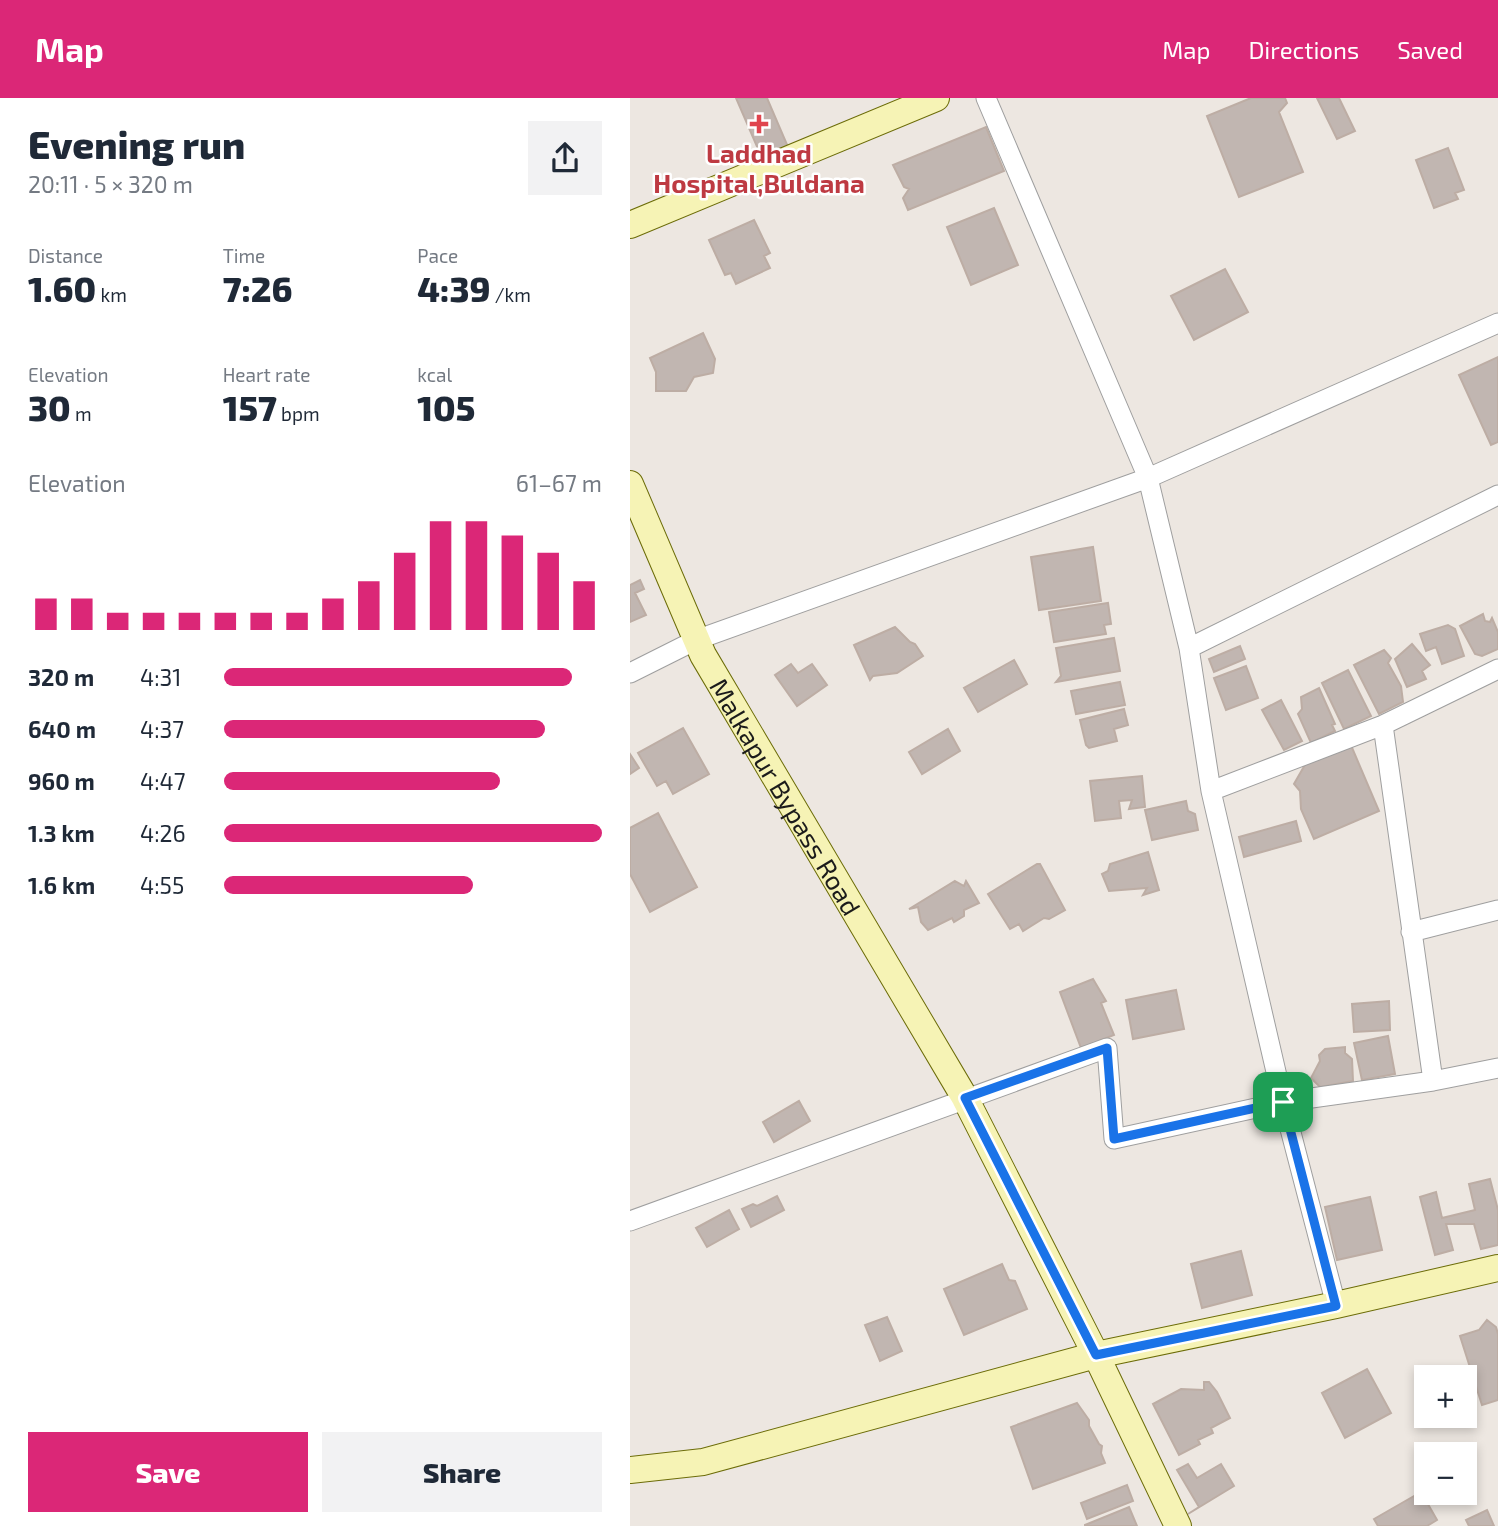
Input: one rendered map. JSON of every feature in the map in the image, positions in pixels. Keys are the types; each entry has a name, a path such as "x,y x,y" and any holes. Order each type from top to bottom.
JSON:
{"street":[{"path":"630,225 936,98"},
{"path":"986,98 1148,478 1189,648 1211,791 1283,1102 1336,1306"},
{"path":"630,673 696,640 1148,478 1498,323"},
{"name":"Malkapur Bypass Road","path":"630,484 696,640 965,1098 1096,1355 1178,1526"},
{"path":"1189,648 1498,495"},
{"path":"1211,791 1383,725 1498,668"},
{"path":"1383,725 1433,1081"},
{"path":"1411,932 1498,910"},
{"path":"630,1221 1107,1048 1114,1139 1283,1102 1433,1081 1498,1068"},
{"path":"630,1470 703,1462 1096,1355 1336,1306 1498,1268"}],"building":[{"path":"736,98 767,98 791,154 765,165"},
{"path":"1251,98 1285,98 1287,103 1279,112 1303,172 1239,197 1207,116"},
{"path":"1317,98 1339,98 1355,131 1337,139"},
{"path":"986,127 1004,171 908,210 903,198 909,189 904,187 893,165"},
{"path":"1448,148 1464,190 1455,193 1458,199 1434,208 1416,160"},
{"path":"994,208 1018,265 971,285 947,227"},
{"path":"754,220 770,253 764,256 770,268 736,284 731,273 725,275 709,240"},
{"path":"1225,269 1248,312 1194,340 1171,296"},
{"path":"703,333 715,359 713,373 694,377 686,391 656,391 656,372 650,358"},
{"path":"1498,357 1498,442 1491,445 1459,375"},
{"path":"1093,547 1101,601 1039,610 1031,557"},
{"path":"640,580 644,589 635,593 646,615 630,622 630,585"},
{"path":"1108,603 1111,624 1104,625 1106,634 1054,642 1049,612"},
{"path":"1483,614 1485,621 1490,622 1492,618 1498,632 1498,649 1482,656 1475,654 1460,626"},
{"path":"1448,625 1455,629 1464,656 1442,664 1436,647 1426,651 1420,634"},
{"path":"895,627 915,644 923,656 897,673 873,676 870,680 854,645"},
{"path":"1114,638 1120,671 1056,682 1061,676 1056,648"},
{"path":"1412,644 1430,665 1422,671 1426,679 1407,687 1395,659"},
{"path":"1240,646 1245,659 1214,672 1209,659"},
{"path":"1384,650 1391,658 1388,663 1401,686 1403,702 1379,714 1354,665"},
{"path":"1014,660 1027,684 978,712 964,688"},
{"path":"791,664 798,673 812,664 827,685 797,706 775,675"},
{"path":"1246,666 1258,698 1226,710 1214,678"},
{"path":"1348,670 1371,716 1344,729 1322,683"},
{"path":"1120,682 1125,705 1076,714 1071,691"},
{"path":"1319,688 1335,724 1332,725 1335,731 1311,743 1298,714 1302,709 1301,697"},
{"path":"1281,700 1302,741 1284,750 1262,710"},
{"path":"1124,709 1128,725 1114,729 1117,741 1089,748 1080,720"},
{"path":"683,728 709,774 673,794 666,781 657,786 638,753"},
{"path":"948,729 960,751 922,774 909,752"},
{"path":"1350,743 1379,811 1314,839 1301,809 1300,791 1294,784 1306,763"},
{"path":"630,754 639,768 630,774"},
{"path":"1142,776 1145,807 1129,809 1132,800 1119,801 1121,818 1095,821 1090,781"},
{"path":"1186,801 1188,811 1195,814 1198,830 1152,840 1145,810"},
{"path":"658,813 697,887 650,912 630,874 630,828"},
{"path":"1296,821 1301,841 1244,857 1239,837"},
{"path":"1148,852 1159,890 1143,895 1147,888 1109,891 1102,874 1108,871 1110,864"},
{"path":"1040,864 1065,910 1049,919 1044,918 1023,931 1019,924 1010,929 988,894"},
{"path":"955,881 964,886 966,881 979,903 964,910 964,916 954,922 952,918 928,930 921,922 918,907 909,909"},
{"path":"1093,979 1106,1001 1101,1003 1114,1035 1081,1048 1060,992"},
{"path":"1176,990 1184,1029 1133,1039 1126,1000"},
{"path":"1389,1001 1390,1030 1354,1032 1352,1004"},
{"path":"1388,1036 1395,1074 1362,1080 1354,1043"},
{"path":"1345,1047 1345,1053 1352,1059 1353,1081 1320,1087 1311,1078 1320,1061 1319,1055 1325,1049"},
{"path":"799,1101 810,1121 774,1142 763,1122"},
{"path":"1490,1179 1498,1210 1498,1245 1481,1249 1474,1224 1446,1224 1453,1250 1435,1255 1420,1197 1436,1192 1442,1218 1475,1210 1469,1184"},
{"path":"777,1196 784,1210 751,1227 742,1209 753,1204 757,1206"},
{"path":"1370,1197 1382,1250 1337,1260 1325,1207"},
{"path":"729,1210 739,1229 707,1247 696,1228"},
{"path":"1241,1251 1252,1295 1202,1308 1191,1264"},
{"path":"1002,1264 1009,1280 1015,1281 1027,1309 964,1335 944,1289"},
{"path":"887,1317 902,1351 880,1361 865,1325"},
{"path":"1487,1320 1496,1327 1498,1334 1498,1400 1482,1405 1477,1389 1477,1365 1469,1365 1460,1336 1479,1330"},
{"path":"1367,1369 1391,1413 1345,1438 1322,1393"},
{"path":"1204,1382 1209,1382 1217,1392 1230,1418 1211,1428 1213,1433 1198,1440 1200,1444 1179,1455 1153,1404 1181,1389 1204,1390"},
{"path":"1077,1403 1102,1446 1101,1453 1105,1463 1033,1489 1011,1427"},
{"path":"1188,1464 1197,1478 1221,1464 1234,1486 1188,1514 1199,1507 1177,1470"},
{"path":"1127,1485 1133,1501 1087,1519 1081,1503"},
{"path":"1414,1496 1414,1505 1428,1505 1437,1520 1427,1526 1378,1526 1374,1519"},
{"path":"1129,1507 1137,1526 1085,1526 1085,1525"},
{"path":"1487,1510 1494,1526 1469,1526 1466,1520"}],"place":[{"name":"Laddhad Hospital,Buldana","path":"759,124"}],"route":[{"path":"1107,1048 1114,1139 1283,1102 1336,1306 1096,1355 965,1098 1107,1048"}]}
